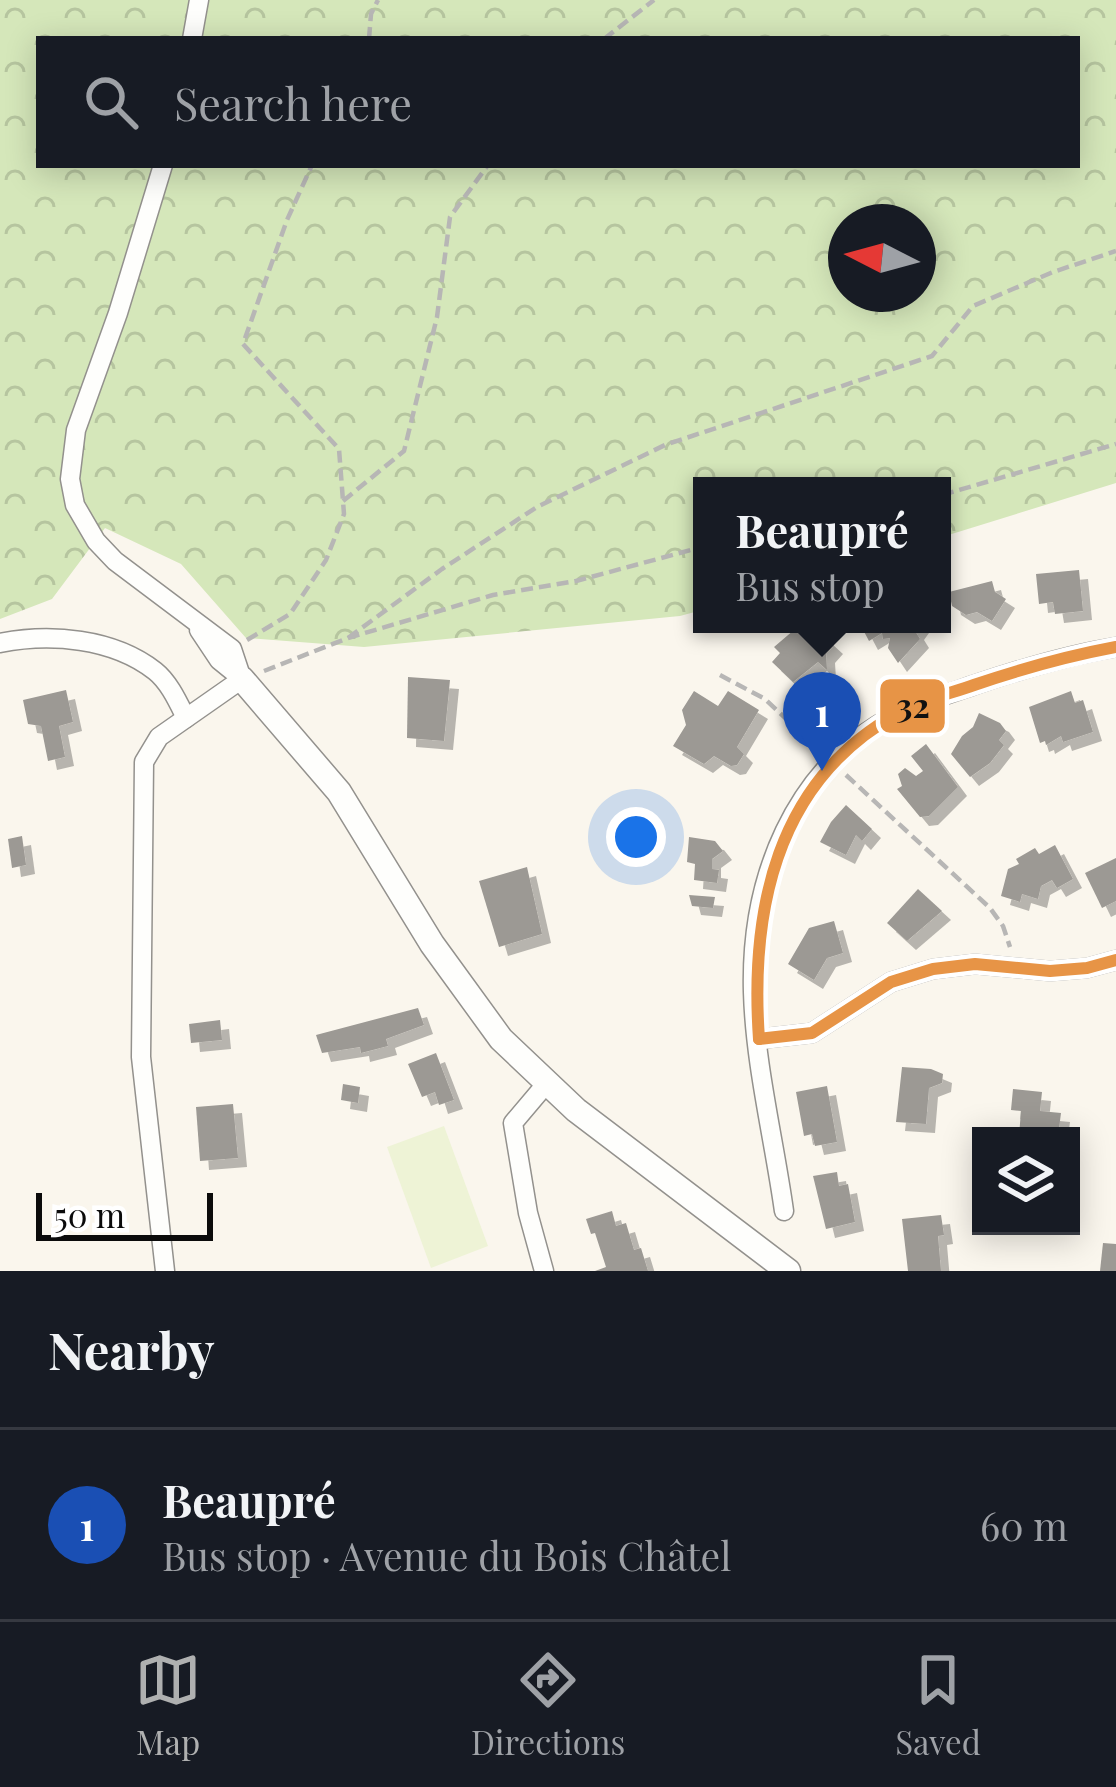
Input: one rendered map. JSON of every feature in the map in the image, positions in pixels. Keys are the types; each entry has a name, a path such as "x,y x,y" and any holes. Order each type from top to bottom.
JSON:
{"street":[{"path":"193,36 199,0"},
{"path":"162,168 76,430 70,478 75,505 95,542 232,649 242,679"},
{"path":"190,616 219,660 264,700 340,792 468,999 501,1040 546,1084 788,1271"},
{"path":"0,643 34,636 120,652 161,677 186,718"},
{"path":"784,1210 753,994 754,953 768,873 793,813 832,761 897,714 1033,664 1116,647"},
{"path":"164,1271 141,1057 143,762 153,743 242,679"},
{"path":"758,1040 812,1033 891,982 933,969 975,964 1087,968 1116,960"},
{"path":"544,1271 512,1123 546,1084"}],"path":[{"path":"369,36 378,0"},
{"path":"608,36 654,0"},
{"path":"232,649 290,614 326,560 344,514 339,449 243,344 311,168"},
{"path":"344,500 404,451 437,317 450,217 486,168"},
{"path":"348,638 537,507 664,445 932,356 973,306 1116,251"},
{"path":"951,492 1116,444"},
{"path":"242,679 348,638 493,595 576,581 693,549"},
{"path":"720,675 765,700 990,908 1003,926 1011,968"}],"green space":[{"path":"0,0 1116,0 1116,483 951,534 951,477 693,477 693,612 364,647 246,638 181,564 105,528 52,599 0,619"},
{"path":"444,1126 488,1246 431,1268 387,1147"}],"building":[{"path":"1079,570 1083,611 1055,614 1053,602 1039,604 1036,574"},
{"path":"992,581 995,592 1006,599 992,621 952,606 951,591"},
{"path":"790,633 821,633 834,645 826,654 827,670 818,662 793,682 772,662 780,653 774,647"},
{"path":"882,633 916,633 920,639 898,663 888,648 890,638 883,639"},
{"path":"408,677 450,680 444,741 407,738"},
{"path":"66,690 73,722 59,726 65,757 48,761 41,726 28,724 23,700"},
{"path":"694,691 718,706 728,691 759,710 737,747 744,754 737,765 714,756 704,764 673,746 686,725 682,710"},
{"path":"1071,691 1075,703 1083,700 1093,732 1063,742 1061,736 1046,745 1040,743 1029,707"},
{"path":"979,713 1006,731 999,740 1004,745 990,763 970,777 951,754"},
{"path":"926,744 958,787 929,816 920,817 897,789 902,786 898,774 905,768 916,776 923,771 911,756"},
{"path":"846,805 872,829 862,841 856,835 846,855 820,842"},
{"path":"22,836 26,865 12,868 8,839"},
{"path":"689,837 715,841 723,851 712,859 712,869 719,870 717,883 694,880 695,864 687,862"},
{"path":"1055,845 1073,879 1057,888 1052,880 1041,886 1038,899 1022,894 1020,902 1001,896 1008,869 1019,864 1016,859 1035,848 1039,854"},
{"path":"1116,858 1116,901 1102,908 1085,873"},
{"path":"527,867 542,934 499,947 479,881"},
{"path":"918,889 942,911 907,941 887,923"},
{"path":"689,895 715,897 713,908 692,906"},
{"path":"834,921 843,953 827,958 814,980 788,964 809,928"},
{"path":"418,1008 424,1025 386,1039 388,1046 361,1053 360,1047 322,1053 316,1035"},
{"path":"220,1020 222,1040 191,1043 189,1024"},
{"path":"436,1053 454,1100 439,1105 435,1092 422,1097 408,1064"},
{"path":"902,1067 943,1074 942,1083 929,1088 926,1124 896,1122"},
{"path":"343,1084 360,1087 358,1103 341,1100"},
{"path":"827,1086 837,1142 815,1146 812,1134 804,1136 796,1092"},
{"path":"1013,1089 1042,1092 1040,1111 1061,1113 1059,1127 1020,1127 1021,1111 1011,1110"},
{"path":"233,1104 238,1158 200,1161 196,1107"},
{"path":"837,1172 839,1186 848,1184 855,1222 826,1229 813,1176"},
{"path":"612,1211 616,1226 626,1223 634,1250 641,1248 648,1271 595,1271 606,1267 586,1219"},
{"path":"941,1215 941,1271 908,1271 902,1219"},
{"path":"1103,1243 1116,1244 1116,1271 1100,1271"}],"transit line":[{"name":"32","path":"759,1039 757,991 767,898 779,854 823,775 856,742 916,705 1027,668 1116,647"},
{"name":"32","path":"759,1039 812,1033 891,982 933,969 975,964 1050,971 1116,960"}],"place":[{"name":"Beaupré","path":"822,771"}]}
